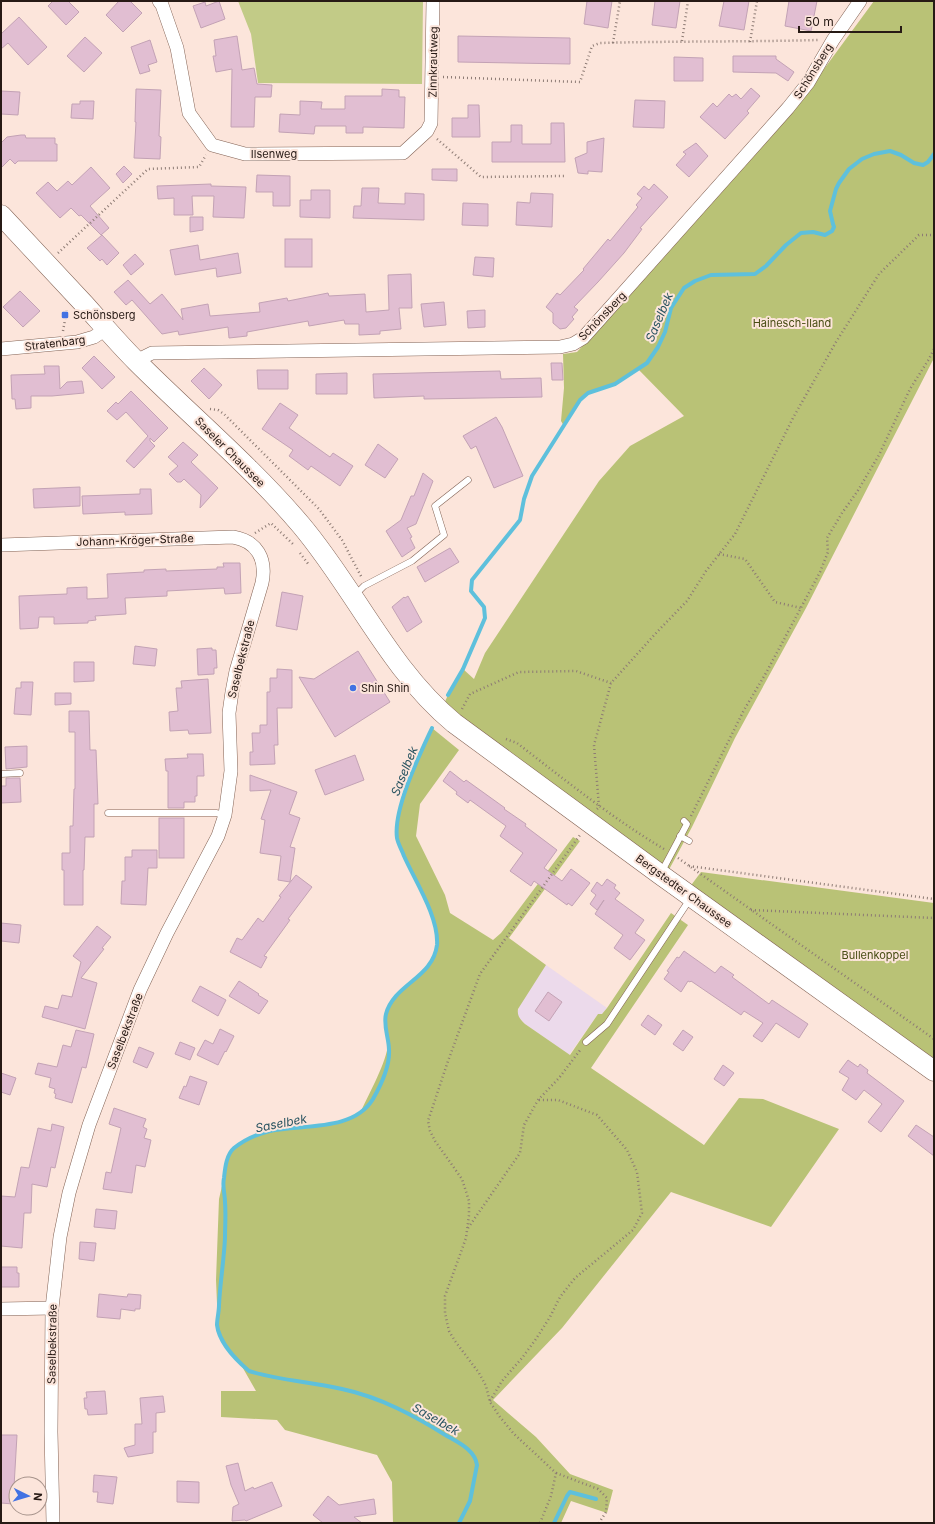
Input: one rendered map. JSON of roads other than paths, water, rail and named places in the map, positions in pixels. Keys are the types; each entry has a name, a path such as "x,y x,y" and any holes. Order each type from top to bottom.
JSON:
{"main road":[{"name":"Saseler Chaussee","path":"1,215 136,361 236,456 308,533 354,596 374,628 402,667 437,708"},
{"name":"Bergstedter Chaussee","path":"437,708 454,723 589,822 934,1071"}],"street":[{"name":"Ilsenweg","path":"159,1 162,5 177,48 189,113 212,144 244,154 403,153 429,127"},
{"name":"Zinnkrautweg","path":"429,127 433,77 433,1"},
{"name":"Schönsberg","path":"136,361 152,353 560,347 573,344 583,338 617,301 788,108 808,83 833,40 860,1"},
{"name":"Stratenbarg","path":"1,349 87,340 106,329"},
{"name":"Johann-Kröger-Straße","path":"1,545 227,537 242,538 248,541 260,556"},
{"name":"Saselbekstraße","path":"53,1523 51,1432 52,1308 60,1236 69,1193 89,1125 140,990 167,933 218,836 225,815 230,771 229,713 236,671 264,574 264,564 260,556"},
{"path":"1,1310 52,1308"}],"lane":[{"path":"354,596 364,586 412,561 444,534 434,506 468,480"},
{"path":"1,774 20,773"},
{"path":"108,813 216,813 225,815"},
{"path":"661,874 680,836 685,822"},
{"path":"680,836 689,841"},
{"path":"586,1042 607,1024 692,896"}],"waterway":[{"name":"Saselbek","path":"448,695 463,669 485,618 484,607 471,591 472,580 520,520 524,499 532,476 580,400 588,393 615,384 647,363 658,347 665,332 671,308 684,288 695,281 711,275 755,274 766,266 786,245 801,233 813,232 825,235 832,231 834,227 830,211 836,189 849,169 862,159 874,154 890,151 901,155 914,163 923,165 928,162 934,154"},
{"name":"Saselbek","path":"432,728 408,782 403,797 399,812 397,838 425,899 434,923 437,934 437,945 434,956 421,973 397,995 390,1004 385,1018 389,1050 388,1062 382,1082 373,1099 364,1110 353,1117 340,1122 326,1125 283,1129 260,1134 238,1145 229,1154 223,1181 225,1199 225,1238 217,1325 218,1331 225,1344 239,1362 249,1371 271,1377 319,1384 356,1392 370,1397 410,1414 461,1444 470,1451 476,1460 477,1465 470,1501 459,1523"},
{"path":"554,1523 570,1492 596,1499"}],"place":[{"name":"Schönsberg","path":"65,315"},
{"name":"Shin Shin","path":"353,688"}],"park label":[{"name":"Hainesch-Iland","path":"792,323"},
{"name":"Bullenkoppel","path":"875,955"}]}
